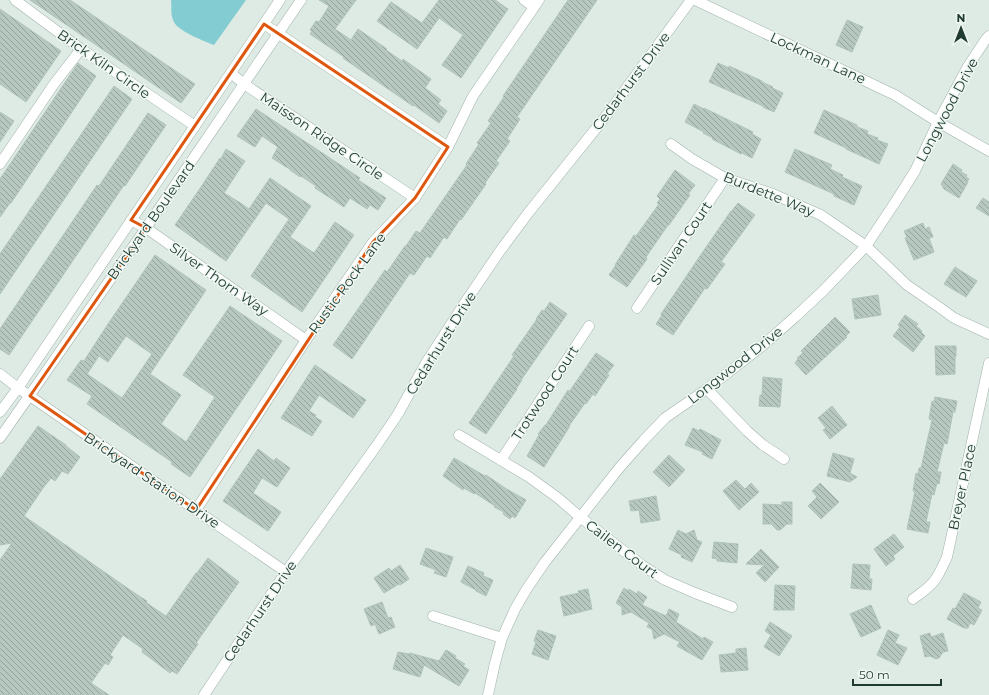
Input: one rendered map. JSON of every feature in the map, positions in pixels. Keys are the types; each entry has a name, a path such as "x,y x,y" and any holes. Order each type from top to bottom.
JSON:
{"street":[{"name":"Brick Kiln Circle","path":"15,0 81,49 195,126"},
{"name":"Brickyard Boulevard","path":"0,412 18,388 280,0"},
{"name":"Brickyard Boulevard","path":"0,438 146,228 301,0"},
{"path":"524,0 536,4"},
{"name":"Cedarhurst Drive","path":"204,695 286,572 394,420 426,363 500,251 529,212 606,116 691,0"},
{"name":"Lockman Lane","path":"695,0 895,95 989,151"},
{"name":"Rustic Rock Lane","path":"196,510 306,340 373,242 415,198 448,147 473,96 536,4"},
{"path":"264,24 448,147"},
{"name":"Longwood Drive","path":"488,695 502,638 515,609 545,562 620,467 665,418 707,389 795,318 866,246 915,171 938,122 967,68 989,36"},
{"path":"0,164 54,84 81,49"},
{"name":"Maisson Ridge Circle","path":"231,72 244,84 415,198"},
{"name":"Burdette Way","path":"671,144 692,159 725,178 774,194 820,215 866,246 907,285 954,318 989,334"},
{"name":"Sullivan Court","path":"637,308 725,178"},
{"name":"Silver Thorn Way","path":"131,220 146,228 306,340"},
{"name":"Trotwood Court","path":"501,460 589,326"},
{"name":"Breyer Place","path":"913,599 935,581 947,557 989,363"},
{"path":"0,374 18,388"},
{"name":"Brickyard Station Drive","path":"18,388 286,572"},
{"path":"707,389 747,431 763,445 784,459"},
{"name":"Cailen Court","path":"459,435 529,477 558,498 643,566 665,580 732,607"},
{"path":"433,616 502,638"}],"highlighted area":[{"path":"264,24 448,147 415,198 373,242 196,510 30,396 146,228 131,220"}],"water":[{"path":"171,0 246,0 214,45 192,35 176,25 172,17"}],"building":[{"path":"30,0 70,0 195,84 181,103"},
{"path":"319,0 356,0 335,29 351,40 358,29 402,61 403,59 431,79 425,88 441,100 438,104 447,111 439,123 310,34 312,31 310,30 316,21 319,22 329,6"},
{"path":"439,0 495,0 508,9 461,78 442,65 463,35 439,18 417,49 377,21 391,2 422,23"},
{"path":"568,0 597,0 517,117 520,119 507,139 510,141 496,161 499,163 485,183 486,184 447,239 444,237 430,258 427,256 414,275 410,273 352,359 333,345 385,270 387,272 416,231 420,233 467,165 466,164 479,144 477,143 491,123 488,121 504,97 503,96"},
{"path":"0,9 61,51 26,102 0,84"},
{"path":"847,20 863,27 852,52 836,45"},
{"path":"78,63 96,76 11,203 0,217 0,179"},
{"path":"718,63 729,68 729,66 762,81 783,93 774,112 709,82"},
{"path":"114,86 132,99 0,294 0,254"},
{"path":"694,104 753,132 752,134 761,139 752,158 712,139 713,138 703,133 704,132 685,122"},
{"path":"256,109 360,178 358,180 386,198 378,210 370,205 367,209 350,198 344,207 315,188 316,186 272,158 278,147 262,136 255,147 237,136"},
{"path":"824,110 857,125 857,127 868,131 867,134 888,144 879,164 814,133"},
{"path":"0,112 14,121 0,142"},
{"path":"148,113 166,125 9,355 0,349 0,329 97,185 99,186"},
{"path":"226,149 245,161 224,193 249,209 270,178 311,206 290,237 314,253 335,222 354,235 302,312 251,276 289,219 266,203 226,261 175,225 220,158 221,159"},
{"path":"795,149 832,165 830,169 843,175 842,177 862,186 854,205 834,196 834,194 785,172"},
{"path":"953,164 962,170 961,172 967,175 966,177 969,179 959,198 944,189 941,184"},
{"path":"675,170 695,185 688,194 690,195 646,257 647,259 627,287 609,275 634,235 636,236 659,204 657,203 660,199 657,196"},
{"path":"983,198 989,202 989,216 976,208"},
{"path":"738,203 755,215 721,262 725,264 707,289 705,288 673,335 656,324 662,315 661,314 700,256"},
{"path":"923,223 925,229 929,227 933,237 929,238 934,252 914,260 905,238 907,237 904,231"},
{"path":"155,255 206,290 150,374 181,395 161,424 186,442 215,397 183,375 230,306 282,341 190,477 171,464 172,462 87,404 92,396 67,380 81,360 84,361","holes":["126,336 152,354 122,398 87,374 99,356 108,362"]},
{"path":"955,267 977,281 966,297 944,284"},
{"path":"878,295 881,315 855,319 852,299"},
{"path":"550,302 567,314 521,380 517,389 486,434 469,423 514,356 512,355 542,310 544,311"},
{"path":"905,315 918,324 916,326 925,336 913,352 893,336 900,327 898,325"},
{"path":"835,317 850,332 846,336 847,337 806,375 795,363 798,359 797,358 803,353 801,351"},
{"path":"935,346 956,346 955,374 936,375"},
{"path":"596,353 614,365 607,374 609,375 595,396 593,394 586,404 585,403 569,426 544,467 527,456 539,435 538,434 546,425 568,390 569,392"},
{"path":"315,365 366,400 353,418 319,395 309,411 322,421 312,436 281,418"},
{"path":"763,377 782,379 780,407 759,406 760,395 762,395"},
{"path":"935,397 957,401 955,412 953,412 947,444 944,443 937,472 941,472 939,484 937,483 934,495 932,494 926,522 930,522 928,533 907,529 915,491 913,491 916,473 918,474 919,468 921,468 932,420 929,419 932,401 934,402"},
{"path":"832,406 847,425 830,439 823,430 826,428 818,418"},
{"path":"38,426 66,445 80,457 68,474 62,471 55,481 51,478 24,516 147,601 146,602 151,606 166,616 208,558 239,582 196,643 198,644 177,674 172,671 170,673 142,652 143,649 123,635 110,655 113,657 108,665 105,663 91,683 109,695 0,695 0,560 12,543 0,545 0,479"},
{"path":"693,428 699,431 700,429 721,440 712,459 702,454 703,452 685,445"},
{"path":"258,449 274,461 276,458 290,468 277,487 262,478 253,493 281,512 268,531 223,501"},
{"path":"833,453 854,459 850,473 857,477 850,482 827,476"},
{"path":"669,455 685,470 669,487 653,472"},
{"path":"454,458 485,476 486,475 526,500 515,518 512,516 510,519 503,514 504,512 494,507 495,506 475,493 474,494 464,488 463,490 443,476"},
{"path":"736,480 745,489 751,483 759,492 739,510 723,491"},
{"path":"820,483 839,502 821,519 808,506 817,497 812,491"},
{"path":"656,496 660,520 641,523 639,510 631,511 629,501"},
{"path":"782,502 792,502 792,524 787,524 780,530 777,530 771,524 763,524 763,504 782,505"},
{"path":"678,530 686,534 694,530 697,540 702,542 692,562 669,549"},
{"path":"894,534 904,547 893,556 895,559 886,566 874,549"},
{"path":"714,542 738,544 737,563 717,561 717,559 712,558"},
{"path":"426,548 453,557 446,577 434,573 436,570 420,564"},
{"path":"761,549 779,567 765,582 756,573 764,565 746,564"},
{"path":"853,564 870,565 869,579 872,579 871,590 851,588"},
{"path":"400,565 409,579 384,593 374,578 389,568 391,571"},
{"path":"468,566 484,573 483,576 493,580 486,596 461,582"},
{"path":"775,585 795,586 794,610 774,610"},
{"path":"624,588 637,594 638,591 647,597 642,605 666,616 669,609 679,614 676,622 703,639 704,637 713,642 702,660 677,646 680,642 664,634 654,639 652,629 647,627 649,623 631,612 622,615 622,607 616,603"},
{"path":"588,589 592,609 564,616 560,597 579,593 578,591"},
{"path":"964,593 981,602 978,608 982,610 974,625 970,623 968,628 964,628 947,619 953,608 955,609"},
{"path":"382,602 388,618 391,617 395,627 379,634 375,624 371,626 364,609"},
{"path":"871,605 881,628 861,637 850,614"},
{"path":"770,622 792,636 779,656 764,647 771,635 765,631"},
{"path":"538,630 556,636 548,660 532,654 536,642 534,641"},
{"path":"888,630 899,635 895,643 907,648 898,665 877,655"},
{"path":"930,633 931,637 943,633 948,651 943,652 939,658 936,659 930,656 925,657 920,636"},
{"path":"746,648 748,670 721,672 719,655 736,653 736,649"},
{"path":"446,650 456,656 455,658 465,664 463,666 469,670 459,686 424,665 420,677 393,669 398,652 410,653 439,661"}]}
